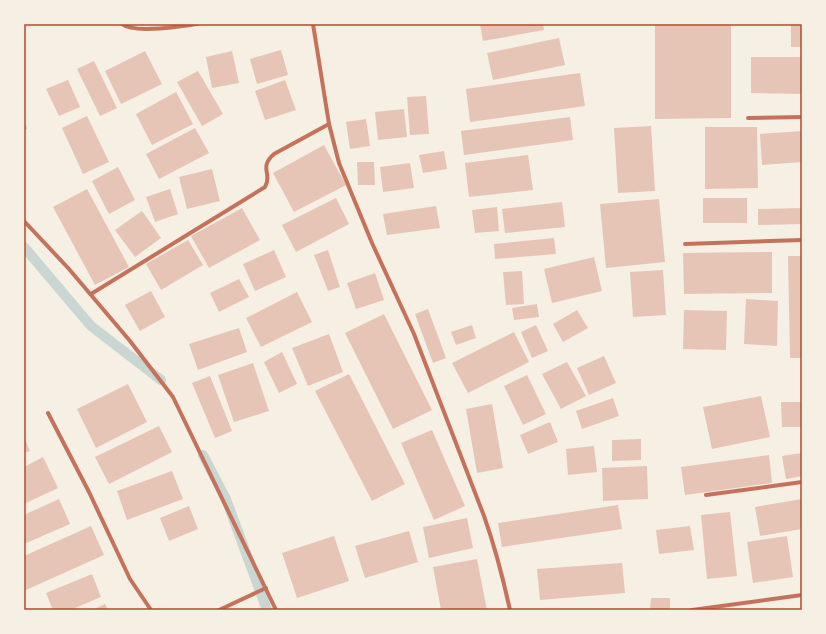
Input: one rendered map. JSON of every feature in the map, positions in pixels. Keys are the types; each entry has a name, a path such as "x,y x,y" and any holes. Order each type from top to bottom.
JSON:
{"street":[{"path":"122,24 130,28 151,28 197,24"},
{"path":"313,24 329,124 339,164 372,243 414,334 484,516 493,540 510,610"},
{"path":"748,118 802,116"},
{"path":"91,294 265,187 268,182 266,166 268,160 274,154 329,124"},
{"path":"24,221 91,294 130,341 173,397 276,610"},
{"path":"685,244 802,240"},
{"path":"48,413 90,492 130,579 151,610"},
{"path":"706,494 802,482"},
{"path":"219,610 266,588"},
{"path":"692,610 802,595"}],"building":[{"path":"480,24 543,24 544,30 483,41"},
{"path":"655,24 731,24 731,118 655,119"},
{"path":"791,24 802,24 802,47 791,47"},
{"path":"559,38 565,65 493,80 487,53"},
{"path":"281,50 288,75 257,84 250,59"},
{"path":"145,51 162,84 121,104 105,71"},
{"path":"232,51 239,83 212,88 206,57"},
{"path":"751,57 802,57 802,94 751,93"},
{"path":"94,61 117,108 100,116 77,69"},
{"path":"198,71 223,114 202,126 177,82"},
{"path":"580,73 585,106 470,122 466,89"},
{"path":"68,80 80,107 59,116 46,89"},
{"path":"285,80 296,110 265,120 255,91"},
{"path":"176,92 193,124 152,145 136,114"},
{"path":"426,96 429,134 410,135 407,97"},
{"path":"404,109 407,137 378,140 375,112"},
{"path":"87,116 109,162 83,174 62,128"},
{"path":"570,117 573,140 464,155 461,131"},
{"path":"24,119 27,129 24,130"},
{"path":"366,119 370,146 350,149 346,122"},
{"path":"651,126 655,191 618,193 614,128"},
{"path":"705,127 757,127 758,188 705,189"},
{"path":"195,128 209,153 159,179 146,154"},
{"path":"802,131 802,162 762,165 760,134"},
{"path":"324,145 346,185 294,212 273,173"},
{"path":"444,151 447,169 423,173 419,155"},
{"path":"528,155 533,190 469,197 465,163"},
{"path":"357,162 374,162 375,185 358,185"},
{"path":"410,163 414,188 383,192 380,167"},
{"path":"118,167 135,200 109,214 92,181"},
{"path":"212,169 220,201 187,209 179,177"},
{"path":"87,189 129,267 95,285 53,207"},
{"path":"170,189 178,214 155,222 146,197"},
{"path":"336,198 349,224 296,252 282,225"},
{"path":"703,198 747,198 747,223 703,223"},
{"path":"659,199 665,262 606,268 600,204"},
{"path":"562,202 565,227 505,233 502,209"},
{"path":"436,206 440,228 387,235 383,214"},
{"path":"497,207 499,231 475,233 472,210"},
{"path":"242,208 260,240 209,268 191,236"},
{"path":"802,208 802,224 758,225 758,209"},
{"path":"142,211 161,238 135,257 115,230"},
{"path":"554,238 556,254 495,259 494,244"},
{"path":"188,240 203,265 161,290 146,264"},
{"path":"274,250 286,277 255,291 243,264"},
{"path":"328,250 340,287 328,291 314,255"},
{"path":"772,252 772,293 684,294 683,253"},
{"path":"788,256 802,256 802,358 790,358"},
{"path":"594,257 602,291 552,303 544,269"},
{"path":"663,270 666,315 633,317 630,272"},
{"path":"522,271 524,304 506,305 503,272"},
{"path":"375,273 384,300 356,309 347,283"},
{"path":"239,279 249,297 219,312 210,293"},
{"path":"151,291 165,317 140,331 125,305"},
{"path":"297,292 312,322 261,347 246,318"},
{"path":"746,299 778,301 777,346 744,344"},
{"path":"537,304 539,317 514,320 512,308"},
{"path":"428,309 446,358 433,363 415,314"},
{"path":"577,310 588,328 563,342 553,324"},
{"path":"684,310 727,311 726,350 683,349"},
{"path":"384,314 432,410 393,429 345,333"},
{"path":"472,325 476,338 456,345 451,332"},
{"path":"536,325 548,351 532,358 521,332"},
{"path":"239,328 247,352 198,370 189,344"},
{"path":"514,332 529,362 468,393 452,363"},
{"path":"329,334 343,372 308,386 292,348"},
{"path":"282,352 297,384 279,393 264,362"},
{"path":"604,356 616,383 589,395 577,368"},
{"path":"567,362 586,396 561,409 542,374"},
{"path":"253,363 269,411 234,422 218,375"},
{"path":"349,374 405,484 372,501 315,391"},
{"path":"527,375 546,414 523,425 504,386"},
{"path":"210,376 232,431 215,438 192,383"},
{"path":"128,384 147,422 96,448 77,409"},
{"path":"761,396 770,437 712,449 703,407"},
{"path":"613,398 619,416 582,429 576,411"},
{"path":"781,402 802,402 802,427 782,427"},
{"path":"492,404 503,468 477,473 466,409"},
{"path":"550,422 558,442 528,454 520,435"},
{"path":"159,426 172,452 109,484 95,457"},
{"path":"432,430 465,506 434,520 401,443"},
{"path":"24,437 30,451 24,453"},
{"path":"641,439 641,460 612,461 612,440"},
{"path":"594,446 597,472 568,475 566,449"},
{"path":"802,453 802,476 786,479 782,456"},
{"path":"769,455 772,483 685,495 681,467"},
{"path":"43,457 58,488 24,504 24,467"},
{"path":"647,466 648,499 603,501 602,468"},
{"path":"172,471 183,499 127,520 117,491"},
{"path":"59,499 70,524 24,544 24,515"},
{"path":"802,499 802,529 760,536 755,507"},
{"path":"618,505 622,529 502,547 498,523"},
{"path":"189,506 198,529 169,541 160,518"},
{"path":"730,512 737,576 707,579 701,515"},
{"path":"467,518 473,548 429,558 423,527"},
{"path":"91,526 104,555 26,590 24,585 24,556"},
{"path":"690,526 694,550 659,554 656,530"},
{"path":"409,531 418,562 365,578 355,546"},
{"path":"334,536 349,581 297,598 282,553"},
{"path":"787,536 793,577 753,583 747,542"},
{"path":"477,559 487,610 441,610 433,567"},
{"path":"622,563 625,593 540,600 537,569"},
{"path":"92,574 101,597 70,610 53,610 46,593"},
{"path":"651,598 670,598 670,610 650,610"},
{"path":"105,604 108,610 92,610"}],"waterway":[{"path":"24,247 91,326 161,380"},
{"path":"203,455 226,499 267,610"}]}
